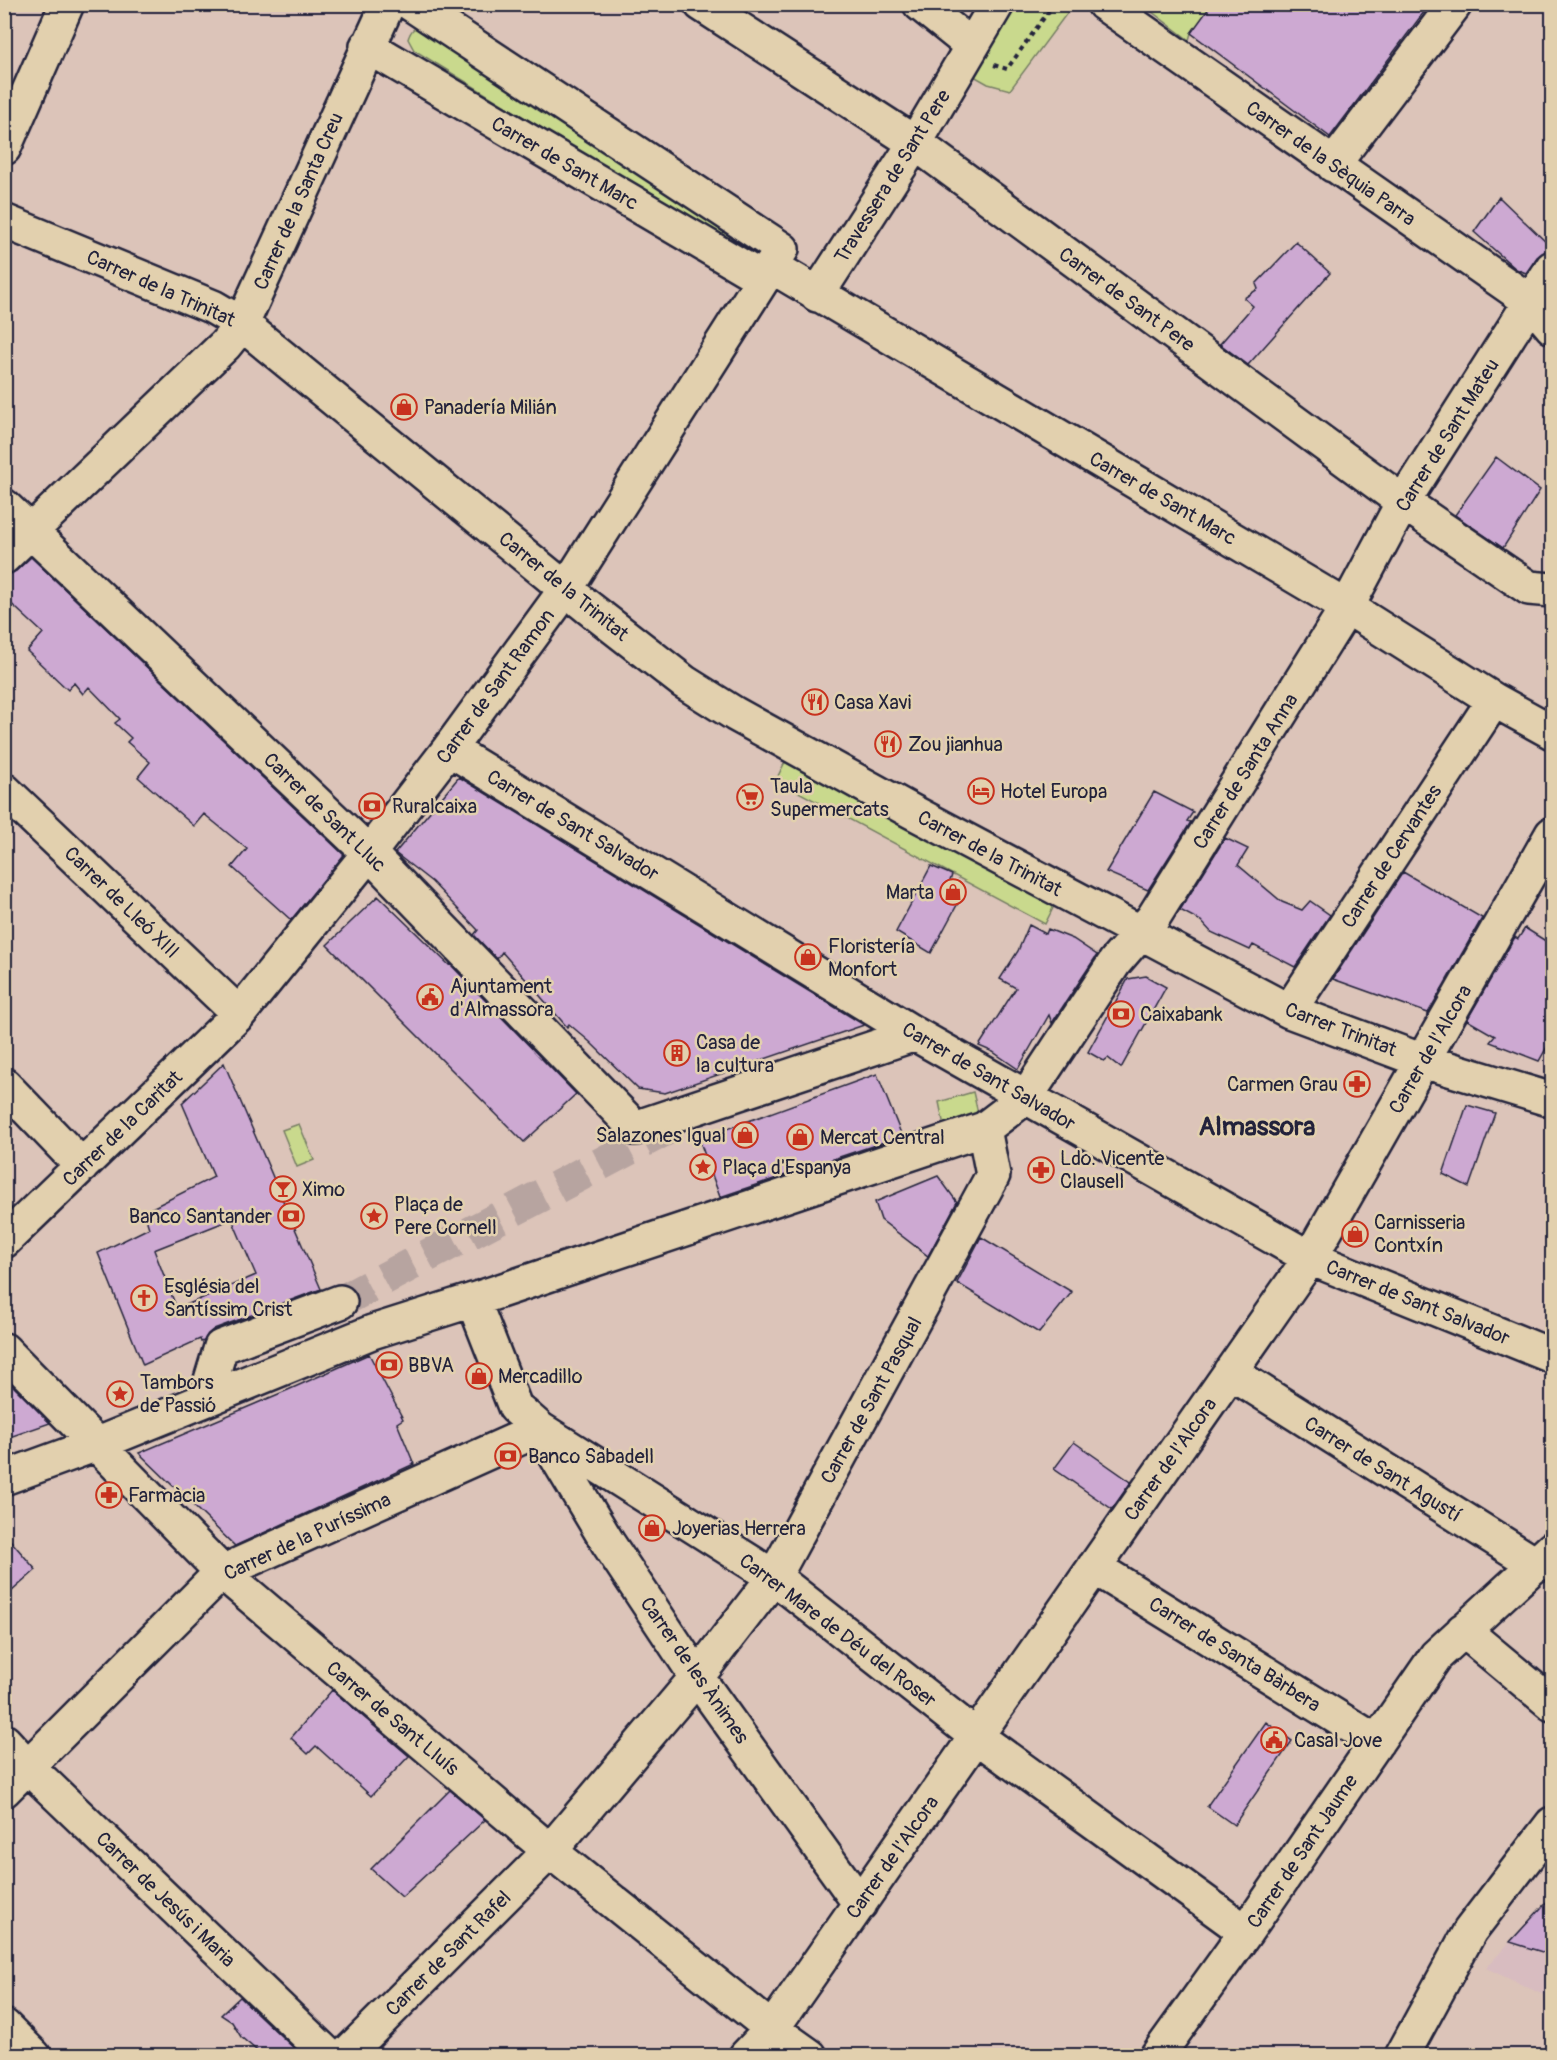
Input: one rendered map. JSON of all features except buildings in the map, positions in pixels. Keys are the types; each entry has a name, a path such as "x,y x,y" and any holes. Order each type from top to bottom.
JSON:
{"street":[{"path":"4,148 67,4"},
{"name":"Carrer de la Santa Creu","path":"4,557 225,345 242,324 388,4"},
{"name":"Carrer de Sant Marc","path":"411,4 772,265 817,295 1347,607 1494,700 1552,732"},
{"name":"Carrer de Sant Pere","path":"701,4 915,143 1403,502 1528,588 1552,590"},
{"path":"920,4 968,52"},
{"name":"Travessera de Sant Pere","path":"817,295 915,143 997,4"},
{"name":"Carrer de la Sèquia Parra","path":"1104,4 1531,302 1552,327"},
{"path":"1333,165 1455,4"},
{"name":"Carrer de Sant Marc","path":"367,46 772,265"},
{"name":"Carrer de la Trinitat","path":"4,221 213,307 242,324 566,589 684,682 735,714 1140,933"},
{"name":"Carrer de Sant Ramon","path":"239,1014 369,853 449,749 566,589 772,265"},
{"name":"Carrer de Sant Mateu","path":"1347,607 1403,502 1552,268"},
{"name":"Carrer de Sant Lluc","path":"4,506 369,853 635,1128 718,1100"},
{"name":"Carrer de Santa Anna","path":"1140,933 1171,890 1347,607"},
{"name":"Carrer de Cervantes","path":"1289,1011 1494,700"},
{"name":"Carrer de Sant Salvador","path":"449,749 915,1034 1310,1258 1552,1356"},
{"name":"Carrer de Lleó XIII","path":"4,790 239,1014"},
{"name":"Carrer de l'Alcora","path":"746,2055 772,2029 1310,1258 1552,834"},
{"path":"4,1479 97,1444 372,1332 984,1129 1026,1096 1114,962 1140,933"},
{"name":"Carrer Trinitat","path":"1140,933 1289,1011 1423,1060 1552,1100"},
{"name":"Carrer de la Caritat","path":"4,1242 239,1014"},
{"path":"676,1124 707,1111 718,1100 915,1034"},
{"path":"4,1085 82,1166"},
{"name":"Carrer de Sant Pasqual","path":"550,1851 697,1677 774,1577 993,1175 984,1129"},
{"name":"Carrer Mare de Déu del Roser","path":"480,1298 515,1407 540,1429 774,1577 976,1736 1246,1932"},
{"path":"205,1400 221,1347 340,1302"},
{"name":"Carrer de Sant Lluís","path":"4,1350 222,1572 550,1851 772,2029 810,2055"},
{"name":"Carrer de Sant Agustí","path":"1230,1372 1545,1557"},
{"name":"Carrer de la Puríssima","path":"4,1790 222,1572 540,1429"},
{"name":"Carrer de les Ànimes","path":"540,1429 608,1543 697,1677 860,1904"},
{"name":"Carrer de Sant Jaume","path":"1157,2055 1246,1932 1436,1656 1545,1557"},
{"name":"Carrer de Santa Bàrbera","path":"1094,1567 1377,1742"},
{"path":"1463,1630 1552,1704"},
{"name":"Carrer de Jesús i Maria","path":"4,1741 28,1767 329,2055"},
{"path":"1402,2055 1470,1931 1552,1824"},
{"name":"Carrer de Sant Rafel","path":"345,2055 550,1851"},
{"path":"4,2026 34,2055"}],"path":[{"path":"968,52 1007,69 1054,4"}],"shaded area":[{"path":"1552,1896 1552,1999 1486,1968"}],"green space":[{"path":"1009,5 1073,5 1010,90 988,84 965,71"},
{"path":"1143,5 1212,5 1191,33 1189,40"},
{"path":"425,25 765,256 754,258 414,50 408,39 409,36 414,29"},
{"path":"785,762 1054,906 1045,924 776,780"},
{"path":"973,1092 978,1113 944,1126 939,1102"},
{"path":"299,1124 314,1160 297,1167 282,1130"}],"tunnel":[{"path":"340,1302 676,1124"}],"place":[{"name":"Panadería Milián","path":"404,407"},
{"name":"Casa Xavi","path":"815,702"},
{"name":"Zou jianhua","path":"888,744"},
{"name":"Hotel Europa","path":"981,791"},
{"name":"Taula Supermercats","path":"750,797"},
{"name":"Ruralcaixa","path":"372,806"},
{"name":"Marta","path":"953,892"},
{"name":"Floristería Monfort","path":"808,957"},
{"name":"Ajuntament d'Almassora","path":"430,997"},
{"name":"Caixabank","path":"1121,1014"},
{"name":"Casa de la cultura","path":"677,1053"},
{"name":"Carmen Grau","path":"1357,1084"},
{"name":"Salazones Igual","path":"745,1135"},
{"name":"Mercat Central","path":"800,1137"},
{"name":"Plaça d'Espanya","path":"703,1167"},
{"name":"Ldo. Vicente Clausell","path":"1041,1170"},
{"name":"Ximo","path":"283,1189"},
{"name":"Banco Santander","path":"291,1216"},
{"name":"Plaça de Pere Cornell","path":"374,1216"},
{"name":"Carnisseria Contxín","path":"1355,1234"},
{"name":"Església del Santíssim Crist","path":"144,1298"},
{"name":"BBVA","path":"389,1365"},
{"name":"Mercadillo","path":"479,1376"},
{"name":"Tambors de Passió","path":"120,1394"},
{"name":"Banco Sabadell","path":"508,1456"},
{"name":"Farmàcia","path":"109,1495"},
{"name":"Joyerias Herrera","path":"652,1528"},
{"name":"Casal Jove","path":"1274,1740"}],"district":[{"name":"Almassora","path":"1257,1126"}]}
